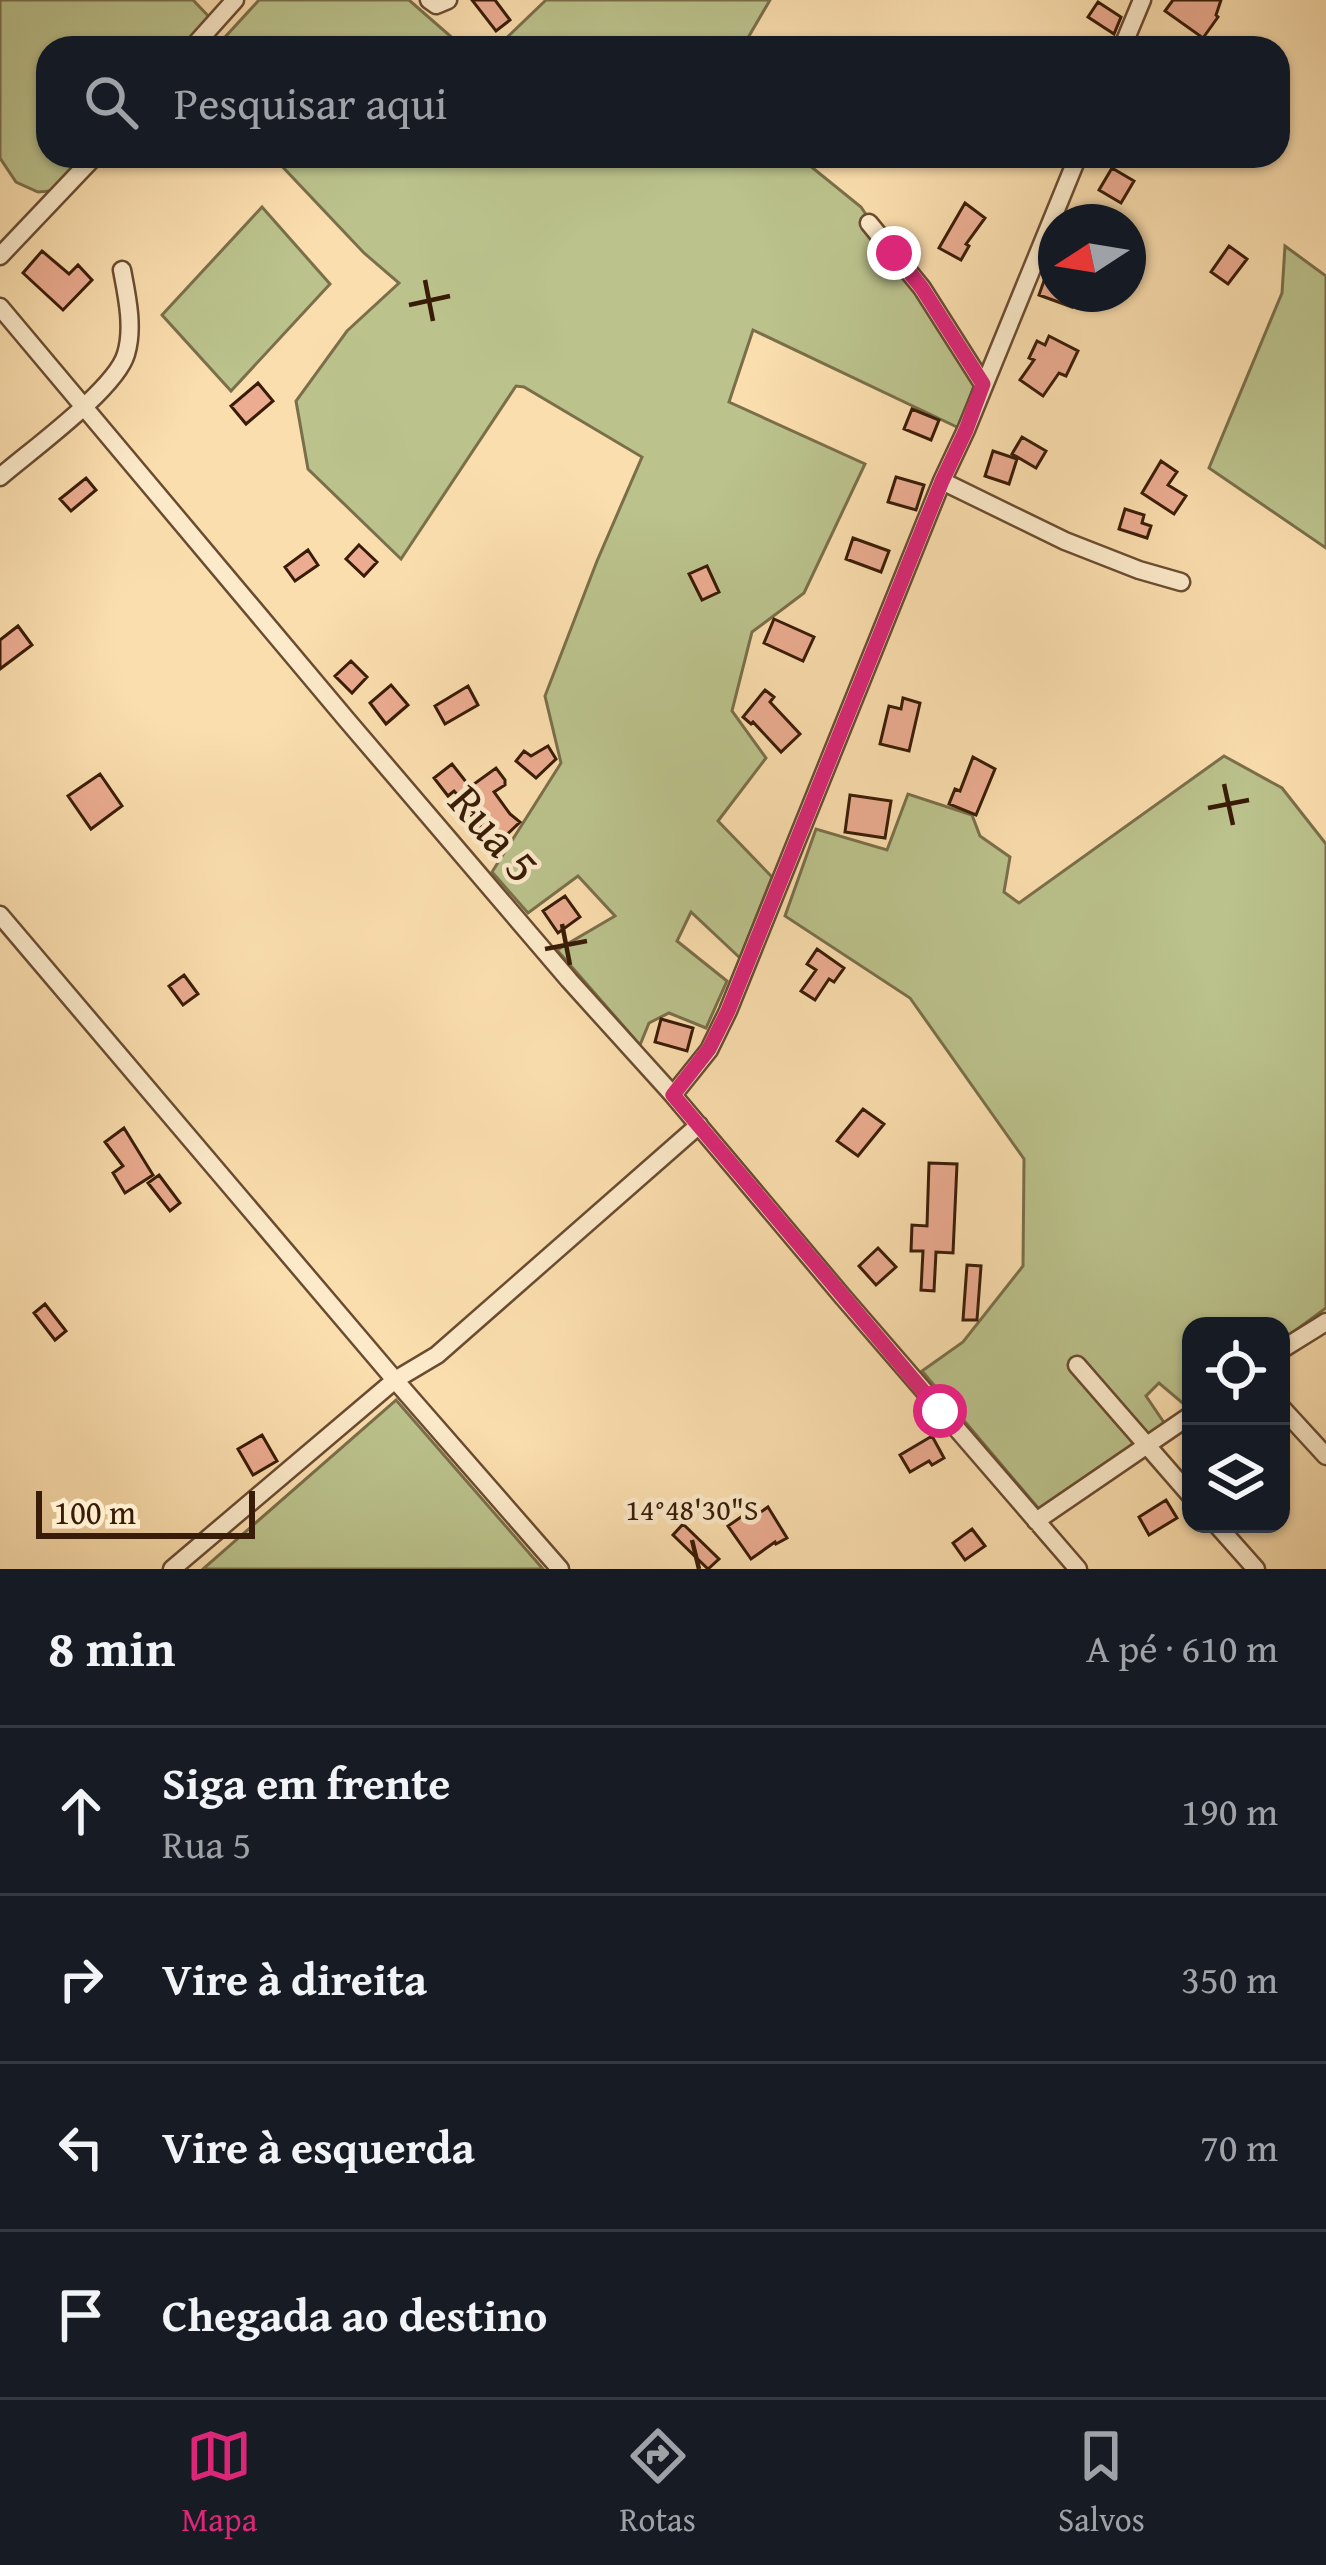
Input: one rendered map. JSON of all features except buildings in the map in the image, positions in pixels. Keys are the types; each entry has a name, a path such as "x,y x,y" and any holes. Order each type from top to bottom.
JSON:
{"street":[{"path":"203,36 235,0"},
{"path":"429,0 436,5 448,0"},
{"path":"1127,36 1142,0"},
{"path":"0,256 83,168"},
{"path":"673,1095 709,1049 728,1011 1073,168"},
{"path":"869,224 922,288 983,384"},
{"path":"0,477 116,375 128,350 122,270"},
{"name":"Rua 5","path":"0,307 569,980 1078,1569"},
{"path":"942,481 1065,541 1181,582"},
{"path":"0,915 560,1569"},
{"path":"172,1569 394,1380 437,1354 698,1126"},
{"path":"1290,1345 1326,1322"},
{"path":"1077,1365 1182,1486"},
{"path":"1290,1416 1326,1456"},
{"path":"1036,1521 1182,1422"},
{"path":"1224,1533 1256,1569"}],"green space":[{"path":"0,0 193,0 215,23 203,36 36,36 36,168 83,168 63,190 38,192 16,182 0,158"},
{"path":"259,0 409,0 450,36 226,36"},
{"path":"546,0 770,0 749,36 508,36"},
{"path":"284,168 813,168 861,207 976,380 959,428 753,330 729,402 865,464 804,593 752,632 732,711 766,758 718,821 772,877 740,958 691,912 677,941 727,981 706,1028 669,1013 649,1023 640,1045 557,950 615,916 578,876 528,913 492,872 561,763 545,696 642,457 516,386 401,559 308,469 296,401 347,331 399,283"},
{"path":"262,207 330,284 231,391 162,315"},
{"path":"1285,246 1326,276 1326,548 1209,468 1282,293"},
{"path":"1224,756 1282,788 1326,844 1326,1308 1290,1334 1290,1317 1182,1317 1182,1403 1159,1383 1146,1396 1165,1424 1039,1509 922,1371 963,1342 1023,1266 1024,1159 910,998 785,916 816,829 887,850 908,794 972,815 980,836 1010,857 1004,892 1019,903"},
{"path":"396,1400 543,1569 203,1569"}],"route":[{"path":"894,253 983,384 728,1011 709,1049 673,1095 940,1411"}]}
